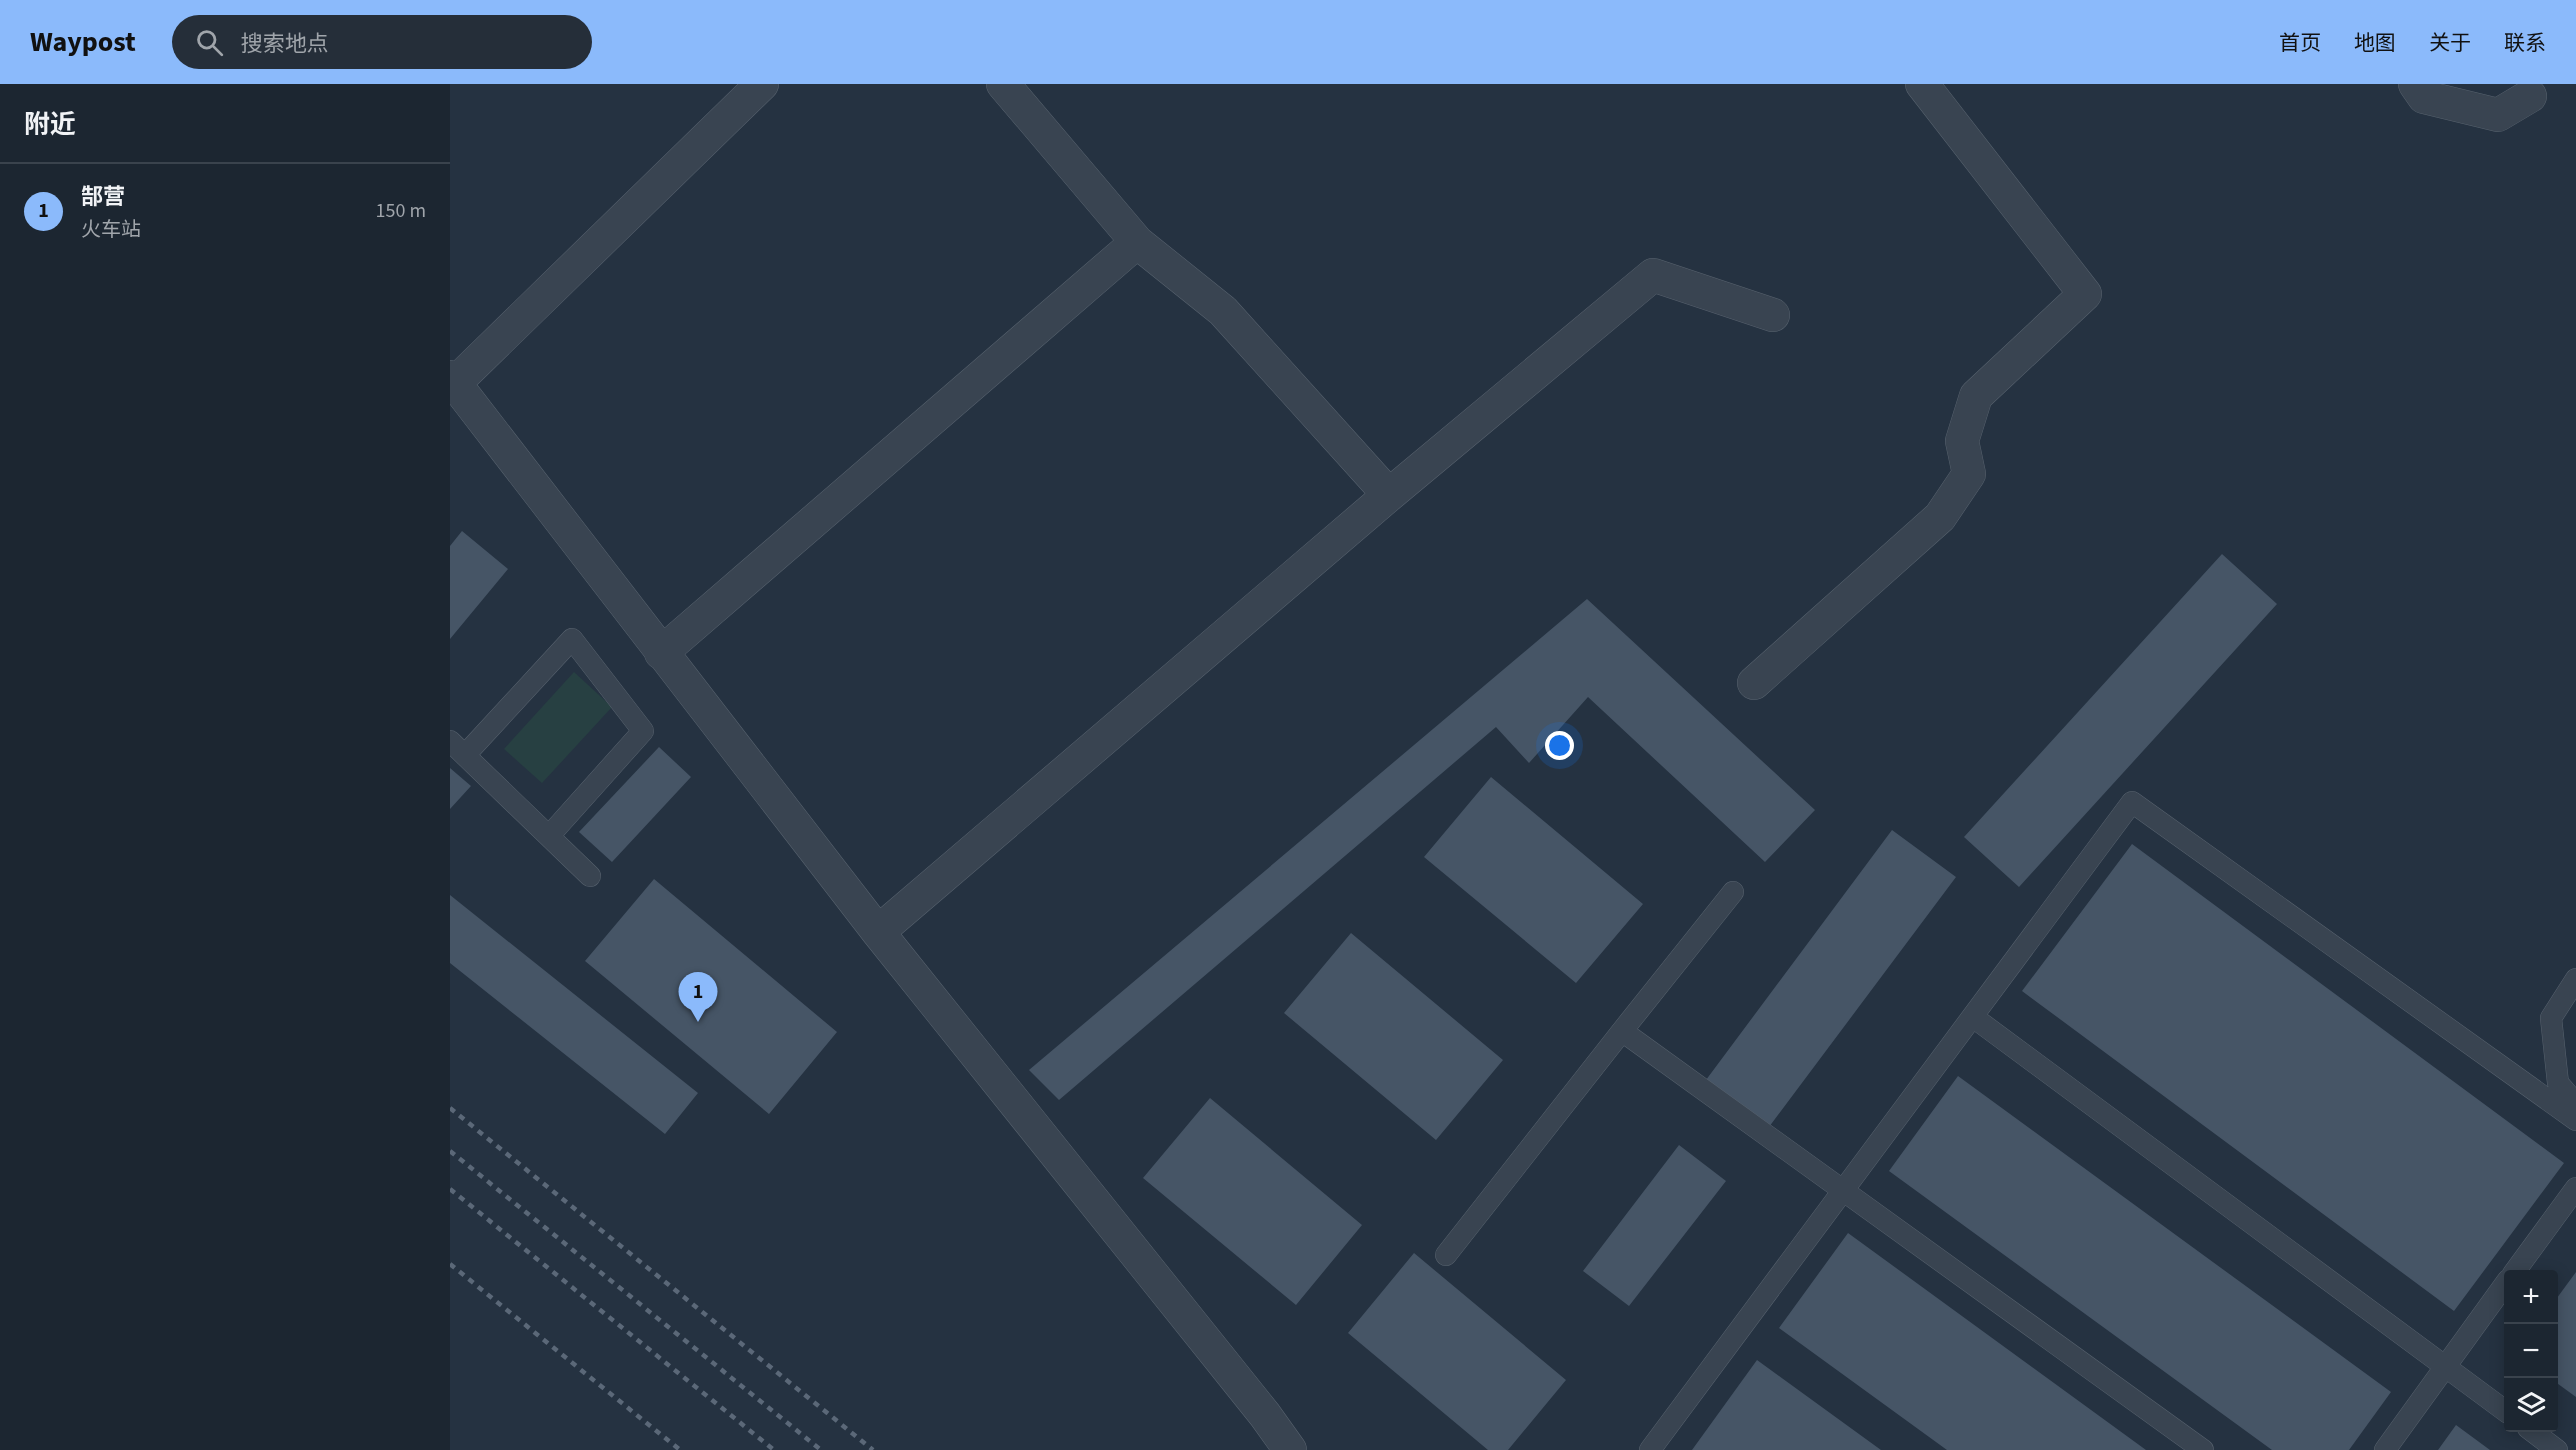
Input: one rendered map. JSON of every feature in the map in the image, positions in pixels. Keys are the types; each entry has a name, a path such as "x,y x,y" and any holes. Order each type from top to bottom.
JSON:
{"street":[{"path":"762,84 452,383 878,932 1265,1415 1290,1450"},
{"path":"1004,84 1137,242 1223,310 1389,495"},
{"path":"1754,683 1940,517 1969,474 1962,441 1976,396 2085,294 1922,84"},
{"path":"2415,84 2424,97 2498,115 2530,96"},
{"path":"661,653 1137,242"},
{"path":"878,932 1389,495 1653,275 1773,315"}],"lane":[{"path":"549,837 643,731 572,639 457,748 549,837 590,876"},
{"path":"1650,1450 2132,802 2576,1120"},
{"path":"1446,1256 1733,892"},
{"path":"2576,979 2551,1018 2558,1083 2576,1104"},
{"path":"1972,1017 2447,1365 2504,1410"},
{"path":"1622,1031 2203,1450"},
{"path":"2517,1270 2576,1188"},
{"path":"2385,1450 2504,1287"},
{"path":"2533,1432 2557,1450"}],"green space":[{"path":"574,672 612,707 542,783 504,749"}],"building":[{"path":"462,531 508,569 450,639 450,546"},
{"path":"2222,554 2277,604 2019,887 1964,837"},
{"path":"1587,599 1815,810 1765,862 1588,697 1529,763 1496,727 1059,1100 1029,1070"},
{"path":"659,747 691,777 612,862 579,832"},
{"path":"450,768 471,786 450,809"},
{"path":"1491,777 1643,904 1576,983 1424,857"},
{"path":"1892,830 1956,877 1766,1131 1703,1084"},
{"path":"2132,844 2564,1163 2454,1311 2022,991"},
{"path":"654,879 837,1032 769,1114 585,961"},
{"path":"450,895 698,1093 665,1134 450,963"},
{"path":"1351,933 1503,1060 1436,1140 1284,1013"},
{"path":"1958,1076 2391,1392 2349,1450 2272,1450 1889,1171"},
{"path":"1210,1098 1362,1225 1296,1305 1143,1178"},
{"path":"1679,1145 1726,1181 1629,1306 1583,1271"},
{"path":"1848,1233 2146,1450 1947,1450 1779,1328"},
{"path":"1414,1253 1566,1380 1508,1450 1488,1450 1348,1333"},
{"path":"2576,1272 2576,1397 2558,1384 2558,1297"},
{"path":"1757,1360 1881,1450 1692,1450"},
{"path":"2456,1425 2490,1450 2438,1450"}],"railway":[{"path":"450,1108 873,1450"},
{"path":"450,1151 821,1450"},
{"path":"450,1189 774,1450"},
{"path":"450,1264 680,1450"}],"place":[{"name":"郜营","path":"698,1022"}]}
